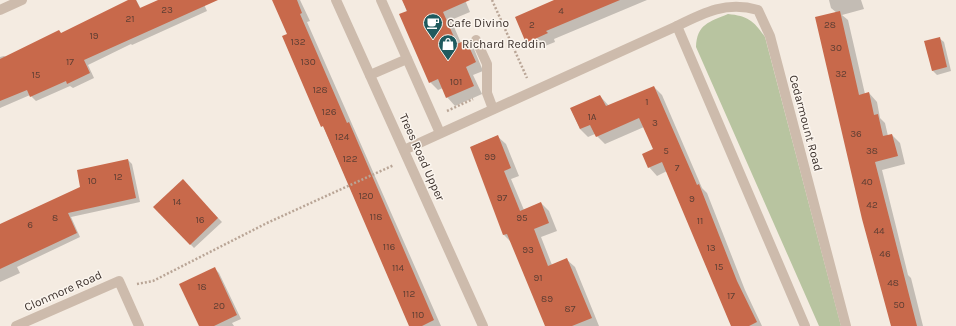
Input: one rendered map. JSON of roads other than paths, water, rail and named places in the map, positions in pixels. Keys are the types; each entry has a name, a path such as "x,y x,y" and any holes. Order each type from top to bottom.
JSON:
{"street":[{"path":"0,10 22,0"},
{"name":"Trees Road Upper","path":"336,0 483,326"},
{"path":"381,0 440,133"},
{"name":"Cedarmount Road","path":"404,150 694,17 725,6 749,4 758,10 770,36 846,326"},
{"path":"677,26 805,326"},
{"path":"476,40 487,64 486,93 494,109"},
{"path":"370,75 407,59"},
{"name":"Clonmore Road","path":"16,326 119,280 140,326"}],"place":[{"name":"Cafe Divino","path":"433,40"},
{"name":"Richard Reddin","path":"448,61"}]}
